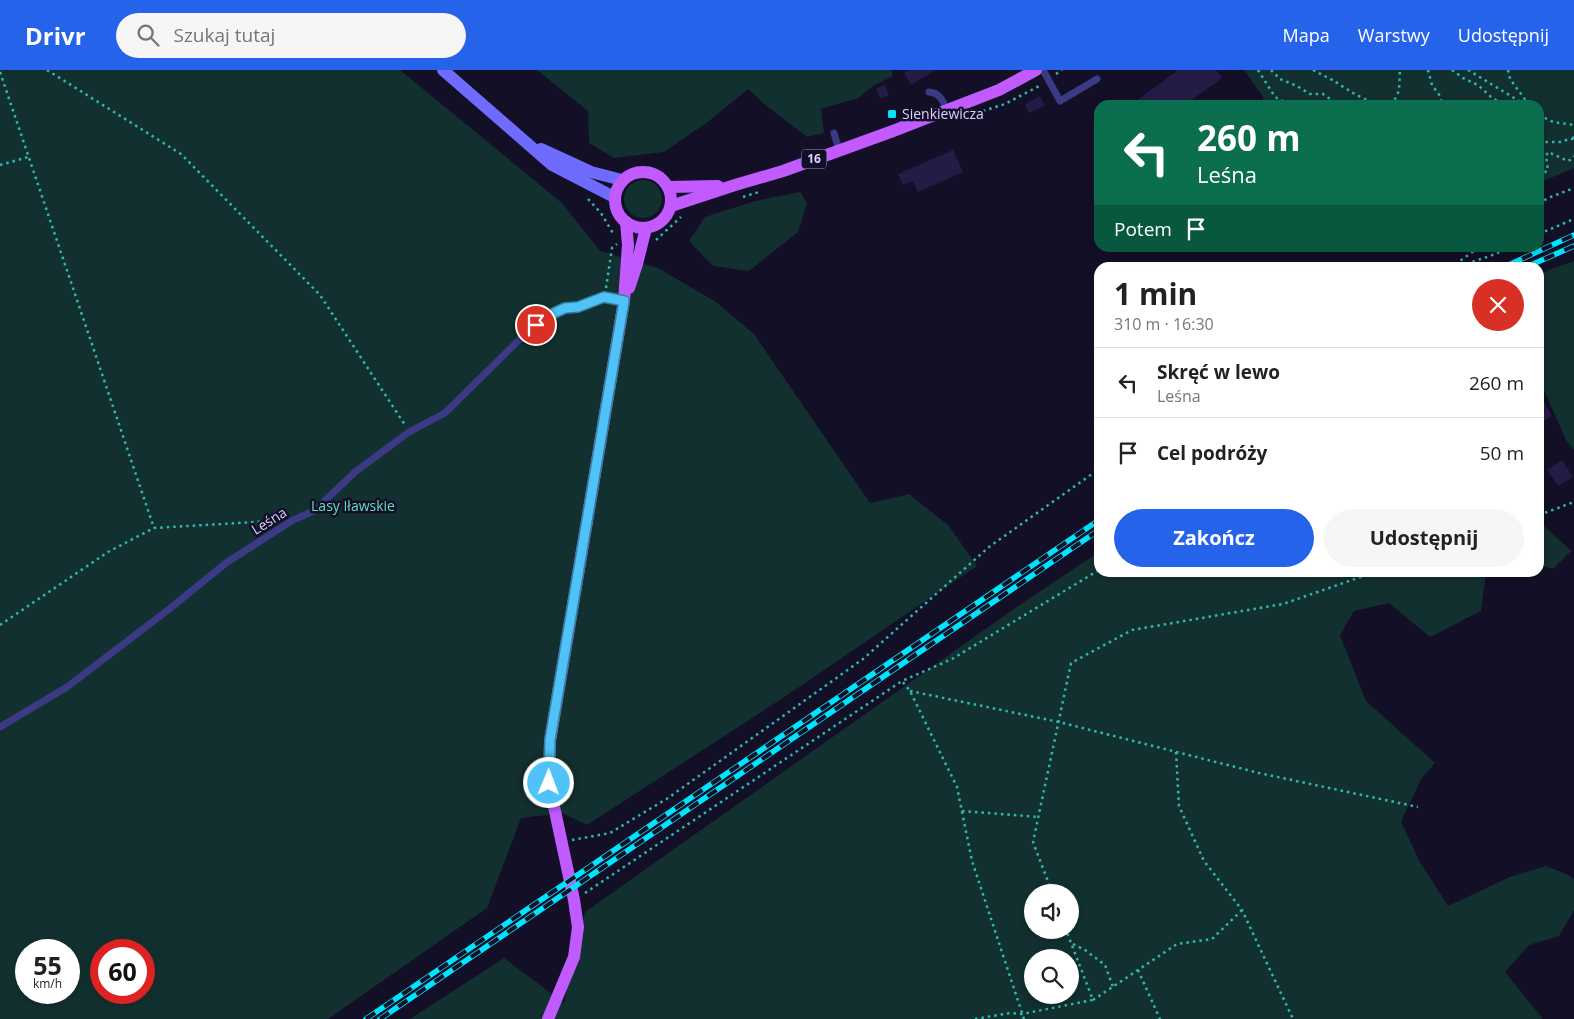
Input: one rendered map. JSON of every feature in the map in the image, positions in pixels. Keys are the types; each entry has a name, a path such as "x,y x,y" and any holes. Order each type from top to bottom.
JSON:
{"main road":[{"path":"443,70 552,166 614,197"},
{"name":"16","path":"671,206 783,171 947,110 999,90 1036,70"},
{"path":"521,138 554,156 591,172 622,180"},
{"path":"636,173 652,173 661,178 668,187 671,196 671,206 668,214 654,226 637,228 626,222 618,213 614,197 622,180 636,173"},
{"name":"16","path":"668,187 734,185"},
{"path":"548,1019 569,970 576,947 578,928 574,900 549,783 550,740 624,301 628,245 626,222"},
{"path":"624,301 637,264 646,228"}],"lane":[{"path":"1043,70 1060,100 1097,79"},
{"path":"929,92 939,96 947,110"},
{"path":"834,133 839,150"},
{"name":"Leśna","path":"0,728 67,687 226,563 293,520 314,511 355,472 409,432 445,414 523,336 550,315 565,308 578,307 604,297"},
{"path":"604,297 624,301"}],"path":[{"path":"47,70 181,154 320,295 409,432"},
{"path":"1258,70 1275,97 1281,100"},
{"path":"1271,70 1280,79 1310,94 1324,94 1332,100"},
{"path":"1313,70 1355,95 1368,100"},
{"path":"1394,100 1397,96 1400,70"},
{"path":"1428,70 1432,85 1441,100"},
{"path":"1452,70 1478,85 1496,100"},
{"path":"1468,70 1518,100"},
{"path":"1508,70 1510,79 1525,100"},
{"path":"0,72 154,528"},
{"path":"1544,118 1553,122 1574,125"},
{"path":"1544,142 1573,140 1574,134"},
{"path":"1544,173 1548,170 1546,154 1548,152 1568,161 1574,156"},
{"path":"0,165 28,157"},
{"path":"1544,201 1574,188"},
{"path":"586,196 602,213 618,243 612,248 604,297"},
{"path":"1544,232 1574,219"},
{"path":"1460,262 1473,252"},
{"path":"1471,262 1500,252"},
{"path":"561,841 610,833 668,798 863,659 989,547 1094,472"},
{"path":"1544,514 1574,502"},
{"path":"0,625 108,552 154,528 293,520"},
{"path":"574,900 902,681 952,659 1094,573"},
{"path":"1049,884 1033,842 1071,663 1132,630 1283,604 1361,577"},
{"path":"902,681 910,691 957,787 972,861 1024,1019"},
{"path":"910,691 1059,722 1259,774 1418,807"},
{"path":"1176,752 1179,806 1204,861 1242,910 1293,1019"},
{"path":"962,811 1038,818"},
{"path":"975,1019 1010,1013 1022,1014 1093,1000 1177,944 1212,938 1242,910"},
{"path":"1070,939 1093,1000"},
{"path":"1072,944 1085,950 1105,965 1113,987"},
{"path":"1138,970 1160,1019"}],"green space":[{"name":"Lasy Iławskie","path":"0,70 400,70 562,203 600,251 658,268 716,302 754,334 870,503 909,494 949,526 977,566 783,698 587,825 562,813 521,818 487,908 328,1019 0,1019"},
{"path":"537,70 891,70 893,76 873,86 858,98 821,109 824,133 807,137 748,89 709,121 664,152 614,158 589,143 588,111"},
{"path":"1244,70 1574,70 1574,168 1544,181 1544,100 1264,100"},
{"path":"643,180 656,186 662,199 656,212 643,218 630,212 624,199 630,186"},
{"path":"800,192 807,203 798,232 749,271 713,266 689,241 705,217 755,201"},
{"path":"1574,261 1574,450 1566,440 1544,390 1544,273"},
{"path":"1544,526 1571,551 1553,569 1544,566"},
{"path":"1094,555 1094,577 1485,577 1481,611 1430,637 1389,603 1354,611 1340,635 1366,701 1435,763 1421,779 1401,822 1420,862 1448,906 1510,877 1546,866 1570,876 1574,880 1574,910 1559,936 1529,945 1505,972 1543,1019 410,1019 504,958 564,1003 585,912 1018,606"}],"building":[{"path":"909,70 935,70 911,85 904,73"},
{"path":"1178,70 1216,70 1222,78 1192,100 1138,100"},
{"path":"885,85 889,95 880,99 876,89"},
{"path":"1040,96 1045,106 1029,113 1025,104"},
{"path":"953,150 963,172 918,192 913,181 903,185 898,174"},
{"path":"1544,402 1552,416 1544,421"},
{"path":"1562,460 1573,477 1558,486 1547,470"}],"railway":[{"path":"1544,249 1574,235"},
{"path":"1538,262 1574,246"},
{"path":"1515,262 1537,252"},
{"path":"366,1019 1094,523"},
{"path":"380,1019 1094,533"}],"place":[{"name":"Sienkiewicza","path":"892,114"}],"route":[{"path":"536,325 550,315 565,308 578,307 604,297 624,301 550,740 549,783"}]}
